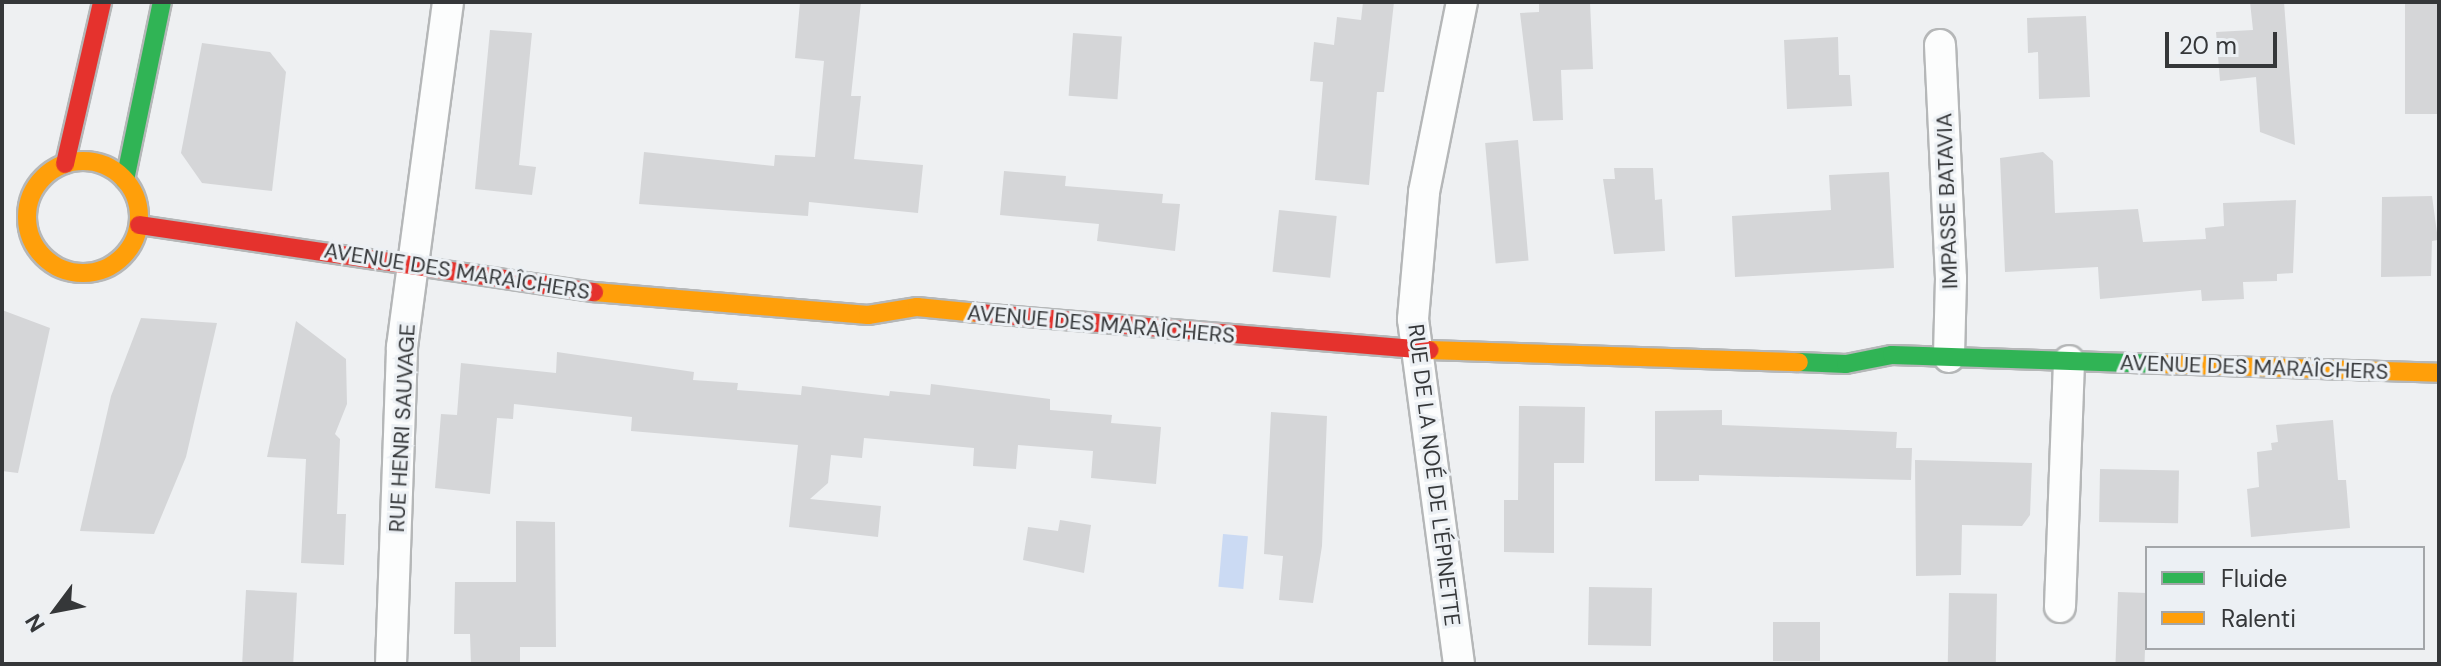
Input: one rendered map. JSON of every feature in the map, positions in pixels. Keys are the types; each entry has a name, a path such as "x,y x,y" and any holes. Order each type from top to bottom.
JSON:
{"main road":[{"path":"65,164 102,2"},
{"path":"125,180 162,2"},
{"path":"16,243 37,249 66,270 102,270 130,248 139,225 137,201 125,180 97,163 65,164 36,186 27,221 37,249"},
{"path":"13,184 36,186"},
{"name":"AVENUE DES MARAÎCHERS","path":"139,225 552,289 868,315 917,307 1418,350 1846,364 1892,355 2439,373"}],"street":[{"name":"RUE HENRI SAUVAGE","path":"391,664 402,347 448,2"},
{"name":"RUE DE LA NOÉ DE L'ÉPINETTE","path":"1459,664 1413,319 1424,192 1462,2"},
{"name":"IMPASSE BATAVIA","path":"1940,45 1951,279 1949,357"},
{"path":"2060,607 2069,361"}],"water":[{"path":"1223,534 1248,536 1243,589 1218,587"}],"building":[{"path":"800,2 861,2 851,96 861,96 854,159 923,165 918,213 809,202 808,216 639,204 644,152 774,166 775,155 815,157 824,61 795,58"},
{"path":"1363,2 1394,2 1384,92 1377,92 1369,185 1315,180 1323,82 1310,81 1314,42 1334,45 1337,17 1361,20"},
{"path":"1539,2 1590,2 1593,69 1561,70 1563,120 1533,121 1520,13 1539,12"},
{"path":"2250,2 2284,2 2295,145 2260,132 2256,77 2220,81 2216,32 2253,30"},
{"path":"2405,2 2439,2 2439,114 2405,114"},
{"path":"2086,16 2090,97 2039,99 2038,52 2028,53 2027,18"},
{"path":"490,30 532,33 519,165 536,167 532,195 475,189"},
{"path":"1073,33 1122,36 1117,99 1069,96"},
{"path":"1838,37 1839,75 1850,75 1852,106 1787,109 1784,40"},
{"path":"202,43 270,52 286,72 272,191 202,183 181,153"},
{"path":"1518,140 1529,261 1496,263 1485,143"},
{"path":"2043,152 2053,161 2055,213 2138,209 2143,242 2206,239 2205,228 2224,226 2223,203 2296,200 2293,273 2277,274 2277,281 2243,282 2244,299 2202,301 2201,290 2100,299 2098,267 2005,272 2000,158"},
{"path":"1614,168 1653,168 1655,200 1662,199 1665,251 1614,254 1603,179 1615,179"},
{"path":"1004,171 1066,176 1065,186 1163,194 1162,203 1180,204 1175,251 1097,241 1099,224 1000,215"},
{"path":"1889,172 1894,268 1735,277 1732,216 1831,210 1829,175"},
{"path":"2432,196 2438,240 2432,241 2431,276 2381,277 2382,197"},
{"path":"1279,210 1337,216 1330,278 1273,272"},
{"path":"2,310 50,328 18,473 2,471"},
{"path":"141,318 217,323 186,457 154,534 80,531 111,396"},
{"path":"296,321 346,359 347,404 335,434 340,439 337,514 346,514 344,565 301,563 306,459 267,457"},
{"path":"557,352 694,372 693,380 738,383 737,390 801,395 802,386 889,396 890,391 930,395 931,384 1050,399 1050,410 1112,415 1111,423 1161,427 1156,484 1091,478 1093,451 1018,445 1016,469 973,466 974,448 864,438 862,458 831,455 828,483 810,499 881,506 878,537 789,527 798,445 631,431 632,417 514,404 513,419 497,418 490,494 435,488 441,414 457,415 461,363 556,373"},
{"path":"1519,406 1585,407 1584,463 1554,463 1554,553 1504,552 1504,500 1518,500"},
{"path":"1722,410 1722,425 1897,432 1896,448 1912,448 1911,480 1699,475 1699,481 1655,481 1655,411"},
{"path":"1271,412 1327,416 1322,546 1313,603 1279,600 1283,556 1264,554"},
{"path":"2333,420 2338,480 2346,480 2350,528 2251,537 2247,489 2259,487 2257,452 2272,450 2271,443 2278,442 2276,425"},
{"path":"1915,460 2032,463 2030,515 2022,526 1962,525 1961,575 1916,576"},
{"path":"2100,469 2179,470 2178,523 2099,522"},
{"path":"1060,520 1091,525 1084,573 1023,560 1028,527 1058,531"},
{"path":"516,521 555,522 556,647 520,647 520,664 471,664 470,634 454,634 455,582 516,582"},
{"path":"1589,587 1652,588 1651,646 1588,645"},
{"path":"246,590 297,593 293,664 242,664"},
{"path":"2118,592 2145,593 2145,663 2116,662"},
{"path":"1949,593 1997,594 1996,664 1948,664"},
{"path":"1773,622 1820,622 1820,661 1773,661"}],"traffic: fast":[{"path":"125,180 162,2"},
{"path":"1799,362 1846,364 1892,355 2160,364"}],"traffic: slow":[{"path":"83,161 104,165 123,177 135,196 139,217 135,238 123,257 104,269 83,273 62,269 43,257 31,238 27,217 31,196 43,177 62,165 83,161"},
{"path":"594,292 868,315 917,307 978,313"},
{"path":"1429,350 1799,362"},
{"path":"2160,364 2439,373"}],"traffic: jam":[{"path":"65,164 102,2"},
{"path":"139,225 594,292"},
{"path":"978,313 1429,350"}]}
